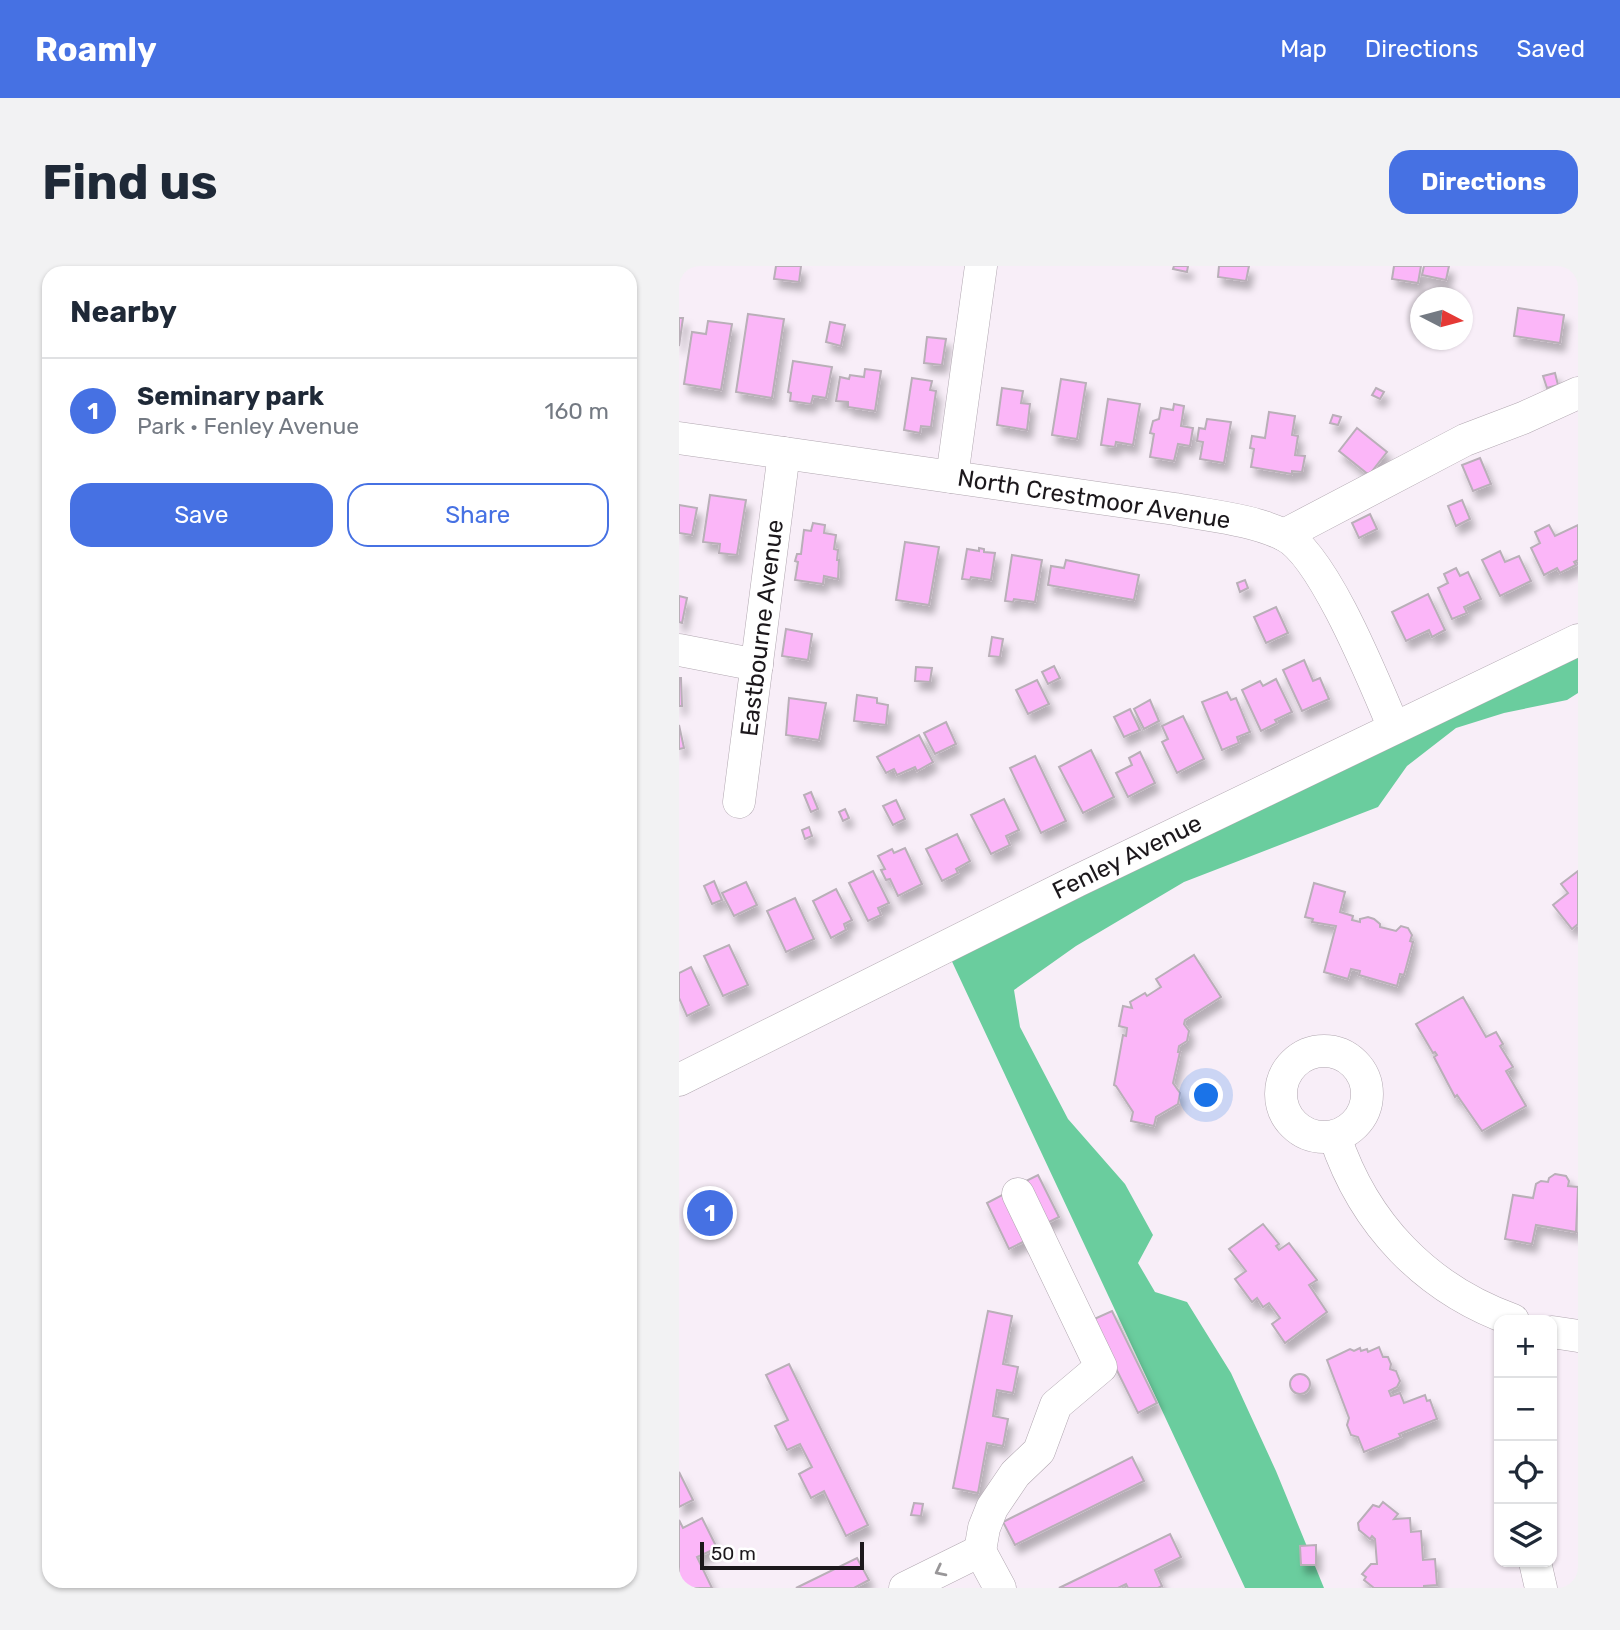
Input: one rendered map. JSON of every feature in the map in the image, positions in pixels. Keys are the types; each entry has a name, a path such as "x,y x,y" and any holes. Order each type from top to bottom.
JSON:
{"street":[{"path":"952,477 981,266"},
{"path":"1283,535 1465,440 1578,393"},
{"name":"North Crestmoor Avenue","path":"679,438 1175,509 1240,521 1283,535 1305,552 1332,595 1394,728"},
{"name":"Eastbourne Avenue","path":"739,802 784,453"},
{"name":"Fenley Avenue","path":"679,1080 1077,881 1578,640"},
{"path":"679,650 757,665"},
{"path":"1335,1137 1346,1171 1367,1207 1394,1242 1423,1269 1459,1295 1502,1315"},
{"path":"1000,1588 979,1551 992,1508 1015,1474 1039,1451 1056,1405 1101,1367 1018,1194"},
{"path":"905,1588 979,1551"},
{"path":"1536,1567 1541,1588"}],"green space":[{"path":"1578,656 1578,693 1567,700 1504,713 1456,728 1407,766 1378,807 1184,882 1076,946 1014,990 1020,1027 1068,1119 1125,1184 1153,1235 1138,1263 1155,1292 1187,1302 1231,1373 1276,1471 1324,1588 1245,1588 948,953"}],"building":[{"path":"776,266 801,266 799,282 774,279"},
{"path":"1174,266 1188,266 1187,272 1173,269"},
{"path":"1219,266 1249,266 1246,281 1218,277"},
{"path":"1394,266 1421,266 1418,283 1392,279"},
{"path":"1424,266 1449,266 1446,280 1422,275"},
{"path":"1518,308 1564,315 1560,343 1514,336"},
{"path":"748,314 784,319 772,398 736,392"},
{"path":"679,318 683,318 679,346"},
{"path":"708,321 732,324 721,390 684,384 692,332 706,334"},
{"path":"830,322 845,325 841,346 826,342"},
{"path":"927,337 946,339 942,365 924,363"},
{"path":"793,361 832,367 826,398 813,396 811,404 790,401 791,393 788,392"},
{"path":"865,369 881,371 875,411 848,407 848,402 836,401 840,377 864,377"},
{"path":"1555,373 1558,385 1547,388 1543,376"},
{"path":"912,378 932,381 930,390 936,391 931,427 921,426 920,433 904,430"},
{"path":"1061,379 1086,383 1077,439 1052,435"},
{"path":"1002,388 1023,391 1021,403 1030,404 1027,430 997,425"},
{"path":"1376,388 1384,392 1380,399 1372,395"},
{"path":"1108,399 1140,404 1133,445 1116,442 1115,447 1101,445"},
{"path":"1174,404 1184,406 1181,426 1193,428 1190,446 1178,444 1174,461 1150,457 1153,421 1159,419 1161,408 1173,410"},
{"path":"1269,412 1295,416 1292,435 1298,436 1295,455 1305,456 1302,472 1292,471 1292,474 1251,467 1254,449 1250,448 1252,436 1265,438"},
{"path":"1333,415 1341,417 1338,425 1330,423"},
{"path":"1207,419 1231,422 1224,463 1200,459 1203,442 1197,441 1199,428 1205,429"},
{"path":"1357,428 1387,452 1369,475 1339,451"},
{"path":"1480,458 1491,484 1473,491 1462,465"},
{"path":"710,495 746,500 737,555 719,553 720,544 703,542"},
{"path":"1462,500 1470,519 1456,526 1448,506"},
{"path":"679,505 697,508 692,535 679,533"},
{"path":"1370,514 1377,529 1359,538 1352,523"},
{"path":"813,523 825,525 824,533 836,535 834,549 838,550 838,579 824,576 823,584 795,580 798,562 795,561 797,554 801,554 804,530 811,531"},
{"path":"1549,525 1555,536 1578,525 1578,560 1574,562 1576,565 1560,573 1557,568 1544,575 1531,548 1540,543 1535,532"},
{"path":"905,542 939,547 929,605 896,600"},
{"path":"979,548 984,549 984,552 995,553 991,580 971,577 970,580 962,579 967,549 979,551"},
{"path":"1500,551 1505,562 1519,556 1531,581 1500,596 1482,560"},
{"path":"1012,555 1042,560 1035,602 1014,599 1013,602 1005,601"},
{"path":"1066,560 1139,575 1134,600 1048,585 1051,566 1064,568"},
{"path":"1456,568 1460,576 1468,572 1481,599 1464,607 1467,613 1452,619 1438,588 1448,583 1444,574"},
{"path":"1245,580 1248,588 1240,592 1237,583"},
{"path":"1428,594 1445,630 1432,637 1429,630 1406,641 1392,612"},
{"path":"679,596 687,598 682,623 679,622"},
{"path":"1276,607 1288,633 1266,643 1254,617"},
{"path":"786,629 812,634 808,660 782,656"},
{"path":"992,637 1003,639 1000,657 989,656"},
{"path":"1304,660 1313,681 1320,678 1329,699 1302,711 1283,670"},
{"path":"1054,666 1060,678 1048,684 1042,672"},
{"path":"916,667 932,668 930,682 915,681"},
{"path":"681,678 682,706 679,706"},
{"path":"1276,679 1292,712 1261,731 1242,690 1260,681 1263,686"},
{"path":"1037,680 1049,704 1028,714 1016,690"},
{"path":"1227,692 1231,700 1236,698 1250,732 1237,737 1239,743 1222,750 1202,702"},
{"path":"857,695 877,698 877,703 888,705 886,725 854,721"},
{"path":"789,698 826,703 819,740 786,735"},
{"path":"1150,700 1159,721 1144,729 1134,709"},
{"path":"1130,709 1140,730 1124,737 1114,717"},
{"path":"1183,716 1204,759 1177,773 1162,742 1168,739 1162,726"},
{"path":"946,722 956,744 935,754 924,733"},
{"path":"679,725 684,748 679,749"},
{"path":"919,735 933,762 917,771 915,767 897,775 894,769 886,773 877,757"},
{"path":"1091,750 1114,797 1083,813 1059,767"},
{"path":"1140,752 1155,783 1128,797 1116,773 1132,765 1129,758"},
{"path":"1035,756 1066,821 1041,833 1010,768"},
{"path":"811,792 818,809 811,812 804,795"},
{"path":"1004,799 1019,830 1006,836 1010,845 991,854 971,815"},
{"path":"896,800 905,819 893,825 883,806"},
{"path":"845,809 849,818 843,821 839,812"},
{"path":"809,827 812,836 805,839 802,830"},
{"path":"957,834 970,861 956,869 958,873 942,881 926,849"},
{"path":"905,848 922,884 898,896 890,879 886,880 881,870 885,869 878,856 892,849 894,853"},
{"path":"873,871 889,903 878,908 881,915 868,921 849,883"},
{"path":"1578,871 1578,924 1572,929 1553,905 1568,893 1561,884"},
{"path":"714,881 722,900 712,904 704,886"},
{"path":"746,882 757,905 734,916 722,893"},
{"path":"1314,883 1345,892 1340,912 1353,916 1352,920 1360,922 1360,919 1368,917 1380,924 1380,927 1396,931 1401,926 1408,928 1412,935 1410,941 1413,942 1404,975 1400,974 1397,986 1359,975 1360,971 1351,969 1348,979 1324,972 1336,926 1312,922 1313,919 1305,917"},
{"path":"836,889 852,920 844,924 846,930 831,938 813,901"},
{"path":"795,898 814,939 786,952 767,911"},
{"path":"729,945 748,985 723,996 704,956"},
{"path":"1194,955 1221,997 1185,1020 1184,1024 1189,1031 1187,1041 1179,1046 1173,1083 1180,1093 1178,1104 1156,1117 1154,1126 1131,1121 1133,1112 1114,1085 1123,1035 1126,1036 1127,1028 1119,1026 1123,1006 1132,1008 1130,1002 1161,987 1156,979"},
{"path":"691,967 709,1005 687,1016 679,998 679,973"},
{"path":"1463,997 1486,1037 1496,1032 1503,1044 1500,1046 1513,1067 1506,1071 1526,1106 1482,1131 1457,1095 1455,1097 1434,1057 1437,1055 1433,1053 1416,1024"},
{"path":"1555,1174 1566,1176 1568,1186 1578,1187 1576,1232 1536,1225 1532,1244 1505,1239 1513,1195 1533,1198 1536,1184 1541,1181 1548,1182"},
{"path":"1038,1175 1059,1217 1043,1225 1022,1183"},
{"path":"1006,1193 1029,1239 1009,1249 987,1203"},
{"path":"1263,1224 1279,1244 1276,1246 1279,1250 1289,1243 1317,1280 1309,1285 1327,1312 1285,1343 1272,1324 1280,1318 1269,1303 1263,1307 1257,1298 1252,1302 1235,1279 1246,1271 1229,1249"},
{"path":"988,1311 1012,1316 1003,1364 1018,1367 1013,1393 997,1390 993,1416 1008,1419 1003,1446 987,1443 978,1493 953,1488"},
{"path":"1112,1311 1157,1403 1138,1413 1092,1320"},
{"path":"1379,1347 1383,1357 1388,1357 1390,1369 1396,1371 1400,1381 1397,1387 1389,1391 1391,1396 1400,1393 1404,1403 1425,1395 1427,1401 1430,1400 1437,1419 1364,1452 1358,1437 1351,1435 1347,1425 1349,1418 1327,1360 1350,1349 1367,1349 1368,1352"},
{"path":"789,1364 868,1525 846,1536 824,1491 811,1498 799,1474 812,1467 800,1444 787,1450 775,1426 788,1420 766,1375"},
{"path":"1300,1374 1307,1377 1310,1384 1307,1391 1300,1394 1293,1391 1290,1384 1293,1377"},
{"path":"1132,1457 1144,1481 1015,1545 1003,1522"},
{"path":"679,1472 693,1500 679,1507"},
{"path":"1383,1502 1398,1514 1394,1519 1410,1518 1411,1532 1421,1531 1423,1560 1435,1559 1437,1585 1424,1588 1374,1588 1364,1580 1366,1577 1362,1574 1371,1564 1377,1564 1375,1539 1372,1536 1370,1539 1359,1530 1358,1523 1373,1505 1379,1507"},
{"path":"914,1503 923,1504 921,1516 911,1515"},
{"path":"702,1518 717,1548 697,1557 712,1588 683,1588 679,1580 679,1520 683,1528"},
{"path":"1170,1534 1181,1557 1155,1570 1162,1586 1158,1588 1128,1588 1126,1584 1118,1588 1059,1588"},
{"path":"1316,1545 1316,1565 1301,1565 1300,1546"},
{"path":"857,1558 869,1580 854,1588 796,1588"}],"place":[{"name":"Seminary park","path":"710,1213"}]}
